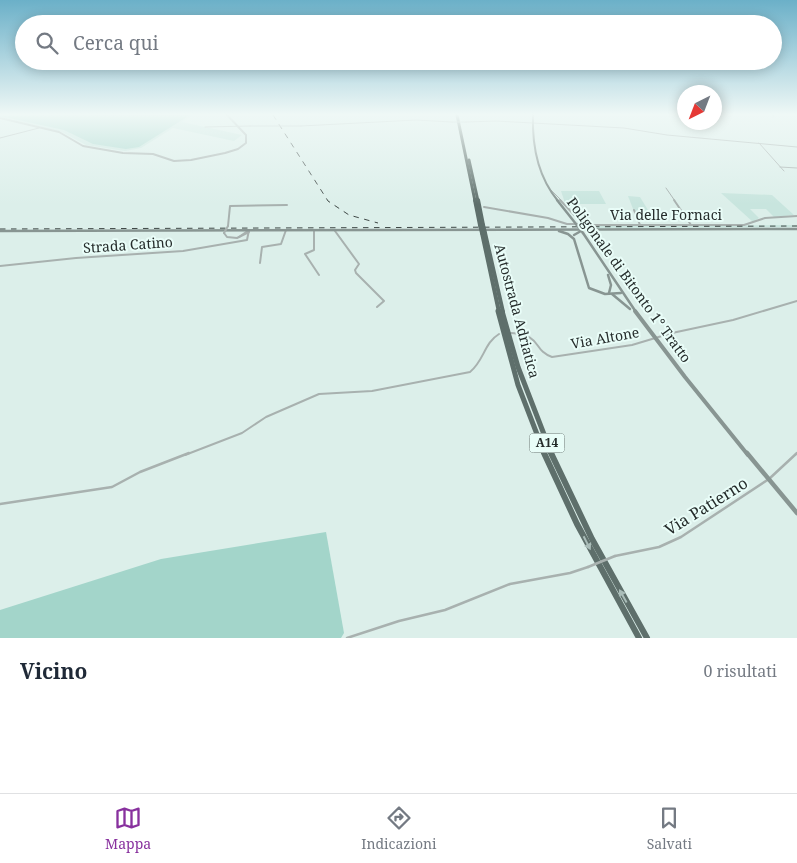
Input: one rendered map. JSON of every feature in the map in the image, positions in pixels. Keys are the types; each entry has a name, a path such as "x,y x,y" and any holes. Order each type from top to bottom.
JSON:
{"highway":[{"name":"Autostrada Adriatica","path":"464,145 502,330 535,430 568,506 639,638"},
{"name":"Autostrada Adriatica","path":"483,233 510,340 540,428 574,504 647,638"}],"main road":[{"name":"Poligonale di Bitonto 1° Tratto","path":"536,145 537,156 549,189 583,234 621,293 655,338 797,513"},
{"path":"0,231 797,229"},
{"path":"551,230 573,236 586,230"},
{"path":"570,230 589,288 599,293 621,293"},
{"path":"606,270 611,285 609,293"},
{"path":"609,293 622,301 637,315"}],"street":[{"path":"82,145 123,153 153,154 170,160 183,161 225,153 244,145"},
{"path":"761,145 784,171"},
{"path":"780,145 797,147"},
{"path":"780,167 797,168"},
{"path":"666,188 691,224"},
{"path":"549,189 582,223 586,224"},
{"path":"249,231 249,235 230,238 224,233 228,226 230,206 287,205"},
{"name":"Via delle Fornaci","path":"484,208 548,218 567,224 750,224 765,218 797,216"},
{"path":"634,210 640,225"},
{"path":"237,230 241,236"},
{"path":"260,263 262,247 281,244 286,230"},
{"path":"314,230 314,250 305,254 319,275"},
{"path":"334,230 359,264 356,273 384,301 377,307"},
{"path":"241,236 249,231"},
{"name":"Strada Catino","path":"0,266 76,258 168,254 218,247 246,240 249,235"},
{"name":"Via Altone","path":"511,334 522,333 530,336 545,354 552,357 632,345 733,320 797,301"},
{"path":"0,504 112,487 140,472 242,433 266,417 319,394 372,391 470,372 479,363 488,340 499,334"},
{"name":"Via Patierno","path":"347,638 399,621 444,610 510,584 570,574 615,556 659,547 681,537 769,479 797,453"}],"shaded area":[{"path":"86,145 146,145 141,148 125,151"},
{"path":"561,191 599,191 606,204 568,204 565,203"},
{"path":"721,193 772,195 794,215 774,217 766,209 750,209 759,218 753,222"},
{"path":"628,196 640,197 651,215 635,214"},
{"path":"797,225 797,227 581,228 580,226"}],"green space":[{"path":"98,145 143,145 126,149"},
{"path":"326,532 344,633 341,638 0,638 0,610 161,559"}],"railway":[{"path":"292,145 328,201 349,215 378,223"},
{"path":"0,229 797,226"}]}
